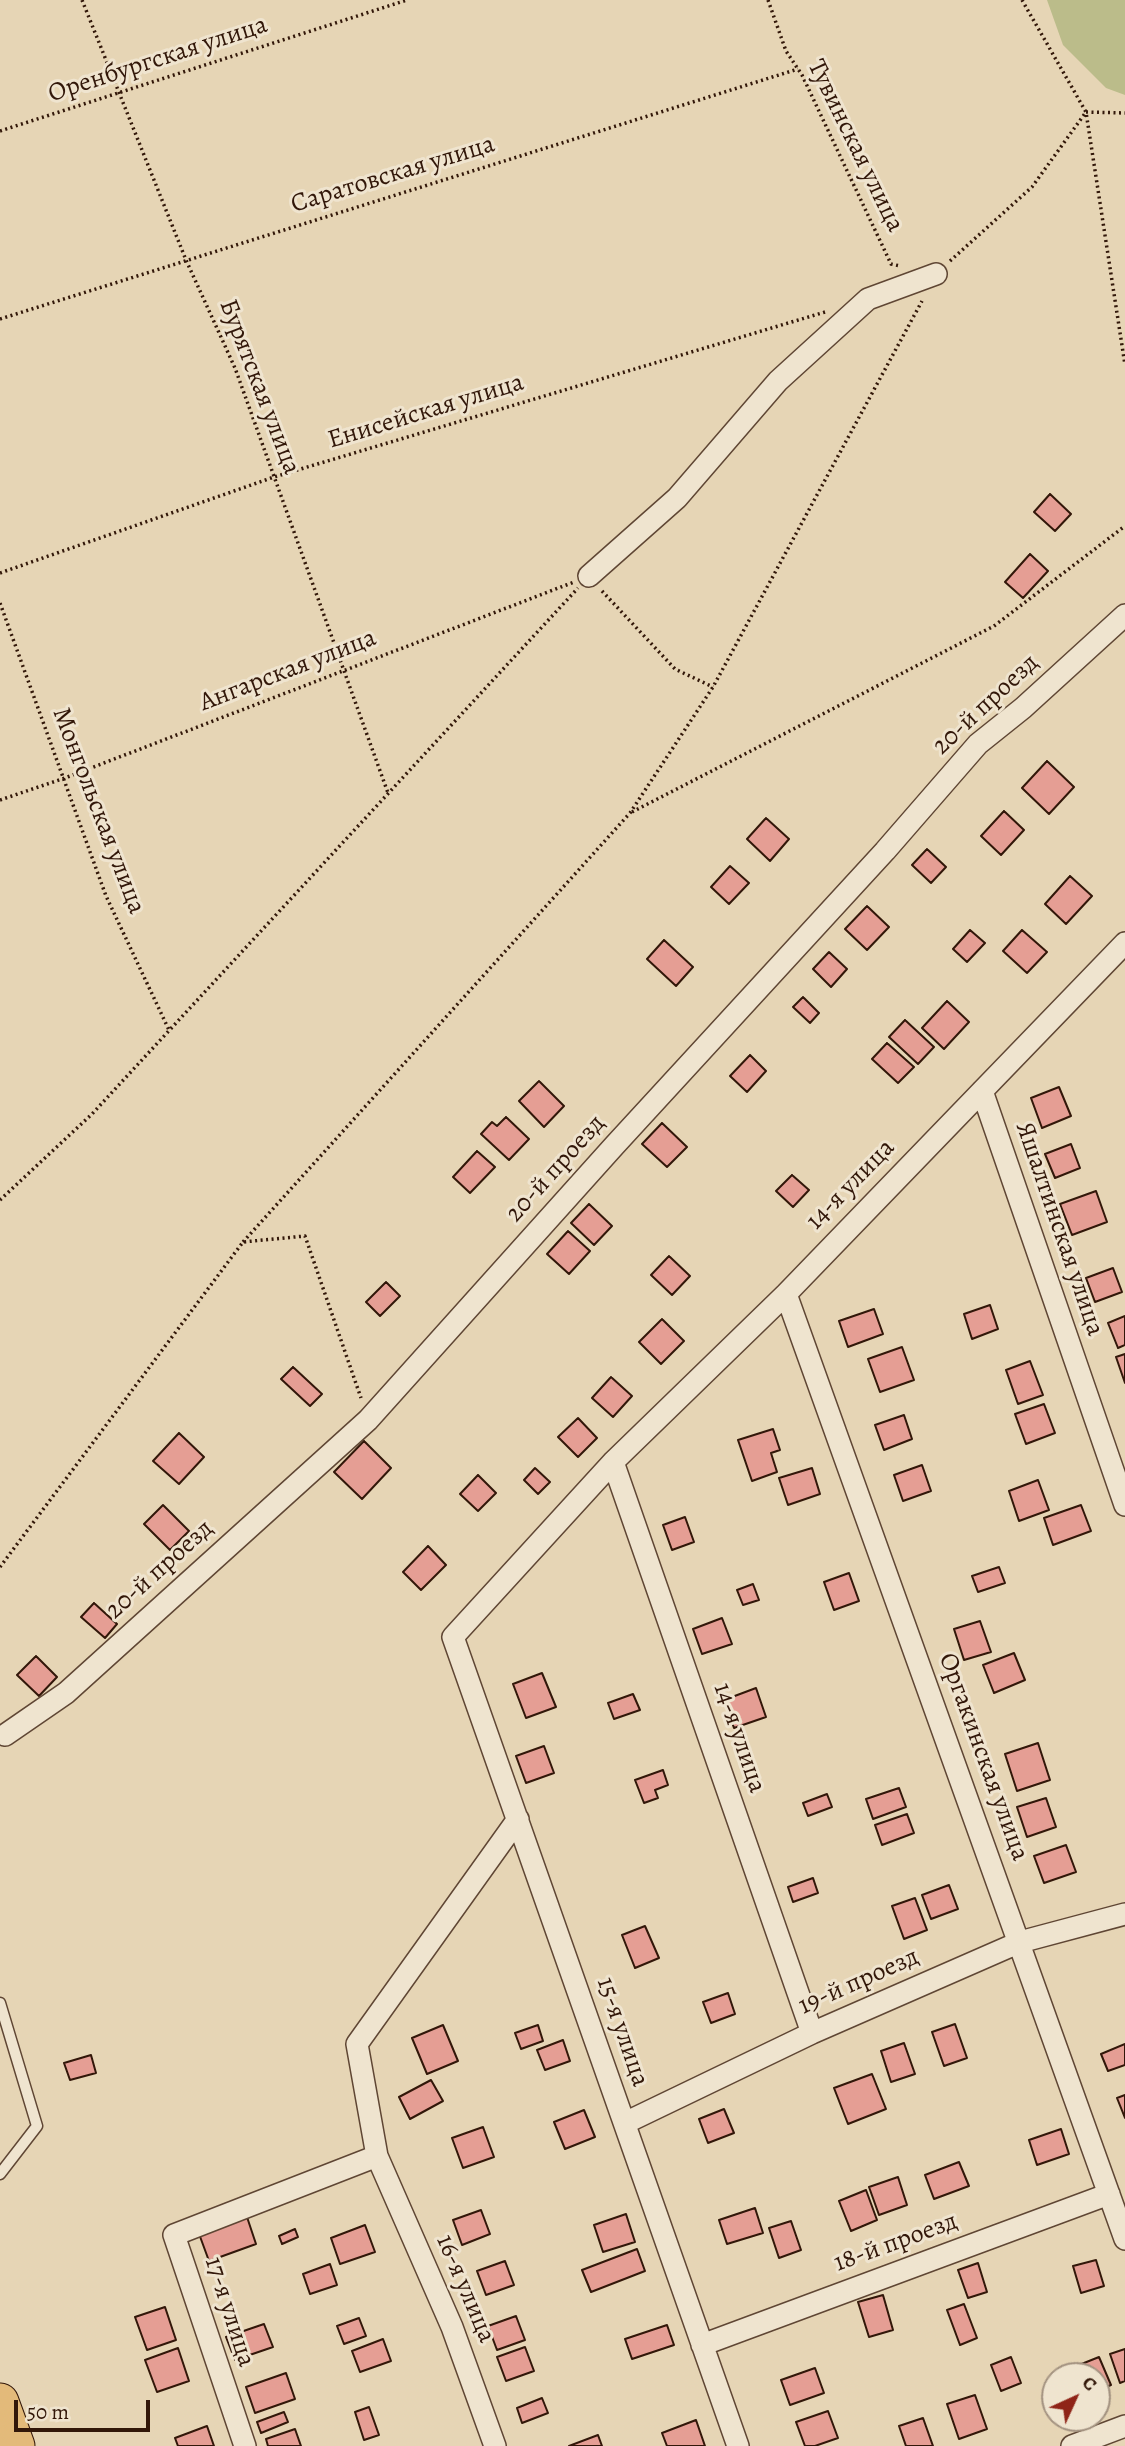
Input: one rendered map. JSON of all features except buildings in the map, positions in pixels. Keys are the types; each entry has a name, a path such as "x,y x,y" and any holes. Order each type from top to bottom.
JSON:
{"highway":[{"path":"0,2402 16,2446"}],"street":[{"path":"589,576 677,498 778,381 868,299 936,274"},
{"name":"20-й проезд","path":"5,1735 66,1693 368,1420 614,1146 885,852 978,744 1023,708 1125,615"},
{"name":"14-я улица","path":"453,1637 613,1462 786,1294 1125,943"},
{"name":"Яшалтинская улица","path":"982,1091 1125,1505"},
{"name":"Оргакинская улица","path":"786,1294 1125,2239"},
{"name":"14-я улица","path":"613,1462 812,2033"},
{"name":"15-я улица","path":"453,1637 738,2446"},
{"name":"16-я улица","path":"495,2446 452,2327 377,2156 357,2044 519,1819"},
{"name":"19-й проезд","path":"625,2123 812,2033 1020,1942 1125,1914"},
{"name":"17-я улица","path":"245,2446 174,2235 377,2156"},
{"name":"18-й проезд","path":"702,2345 1109,2194"},
{"path":"1072,2446 1125,2426"}],"lane":[{"path":"0,2003 37,2126 0,2174"}],"path":[{"name":"Бурятская улица","path":"82,0 186,260 236,368 388,793"},
{"name":"Оренбургская улица","path":"0,131 407,0"},
{"name":"Тувинская улица","path":"768,0 786,51 798,69 891,264 936,274"},
{"path":"1022,0 1086,112 1125,365"},
{"name":"Саратовская улица","path":"0,319 798,69"},
{"path":"1086,112 1125,113"},
{"path":"0,1567 243,1242 630,813 713,687 936,274 1032,187 1086,112"},
{"name":"Енисейская улица","path":"0,573 274,477 828,311"},
{"path":"630,813 994,626 1125,526"},
{"path":"0,1199 92,1114 589,576 675,669 713,687"},
{"name":"Ангарская улица","path":"0,800 65,778 589,576"},
{"name":"Монгольская улица","path":"0,603 106,896 169,1030"},
{"path":"243,1242 305,1236 368,1420"}],"green space":[{"path":"1047,0 1125,0 1125,95 1106,88 1063,45"}]}
